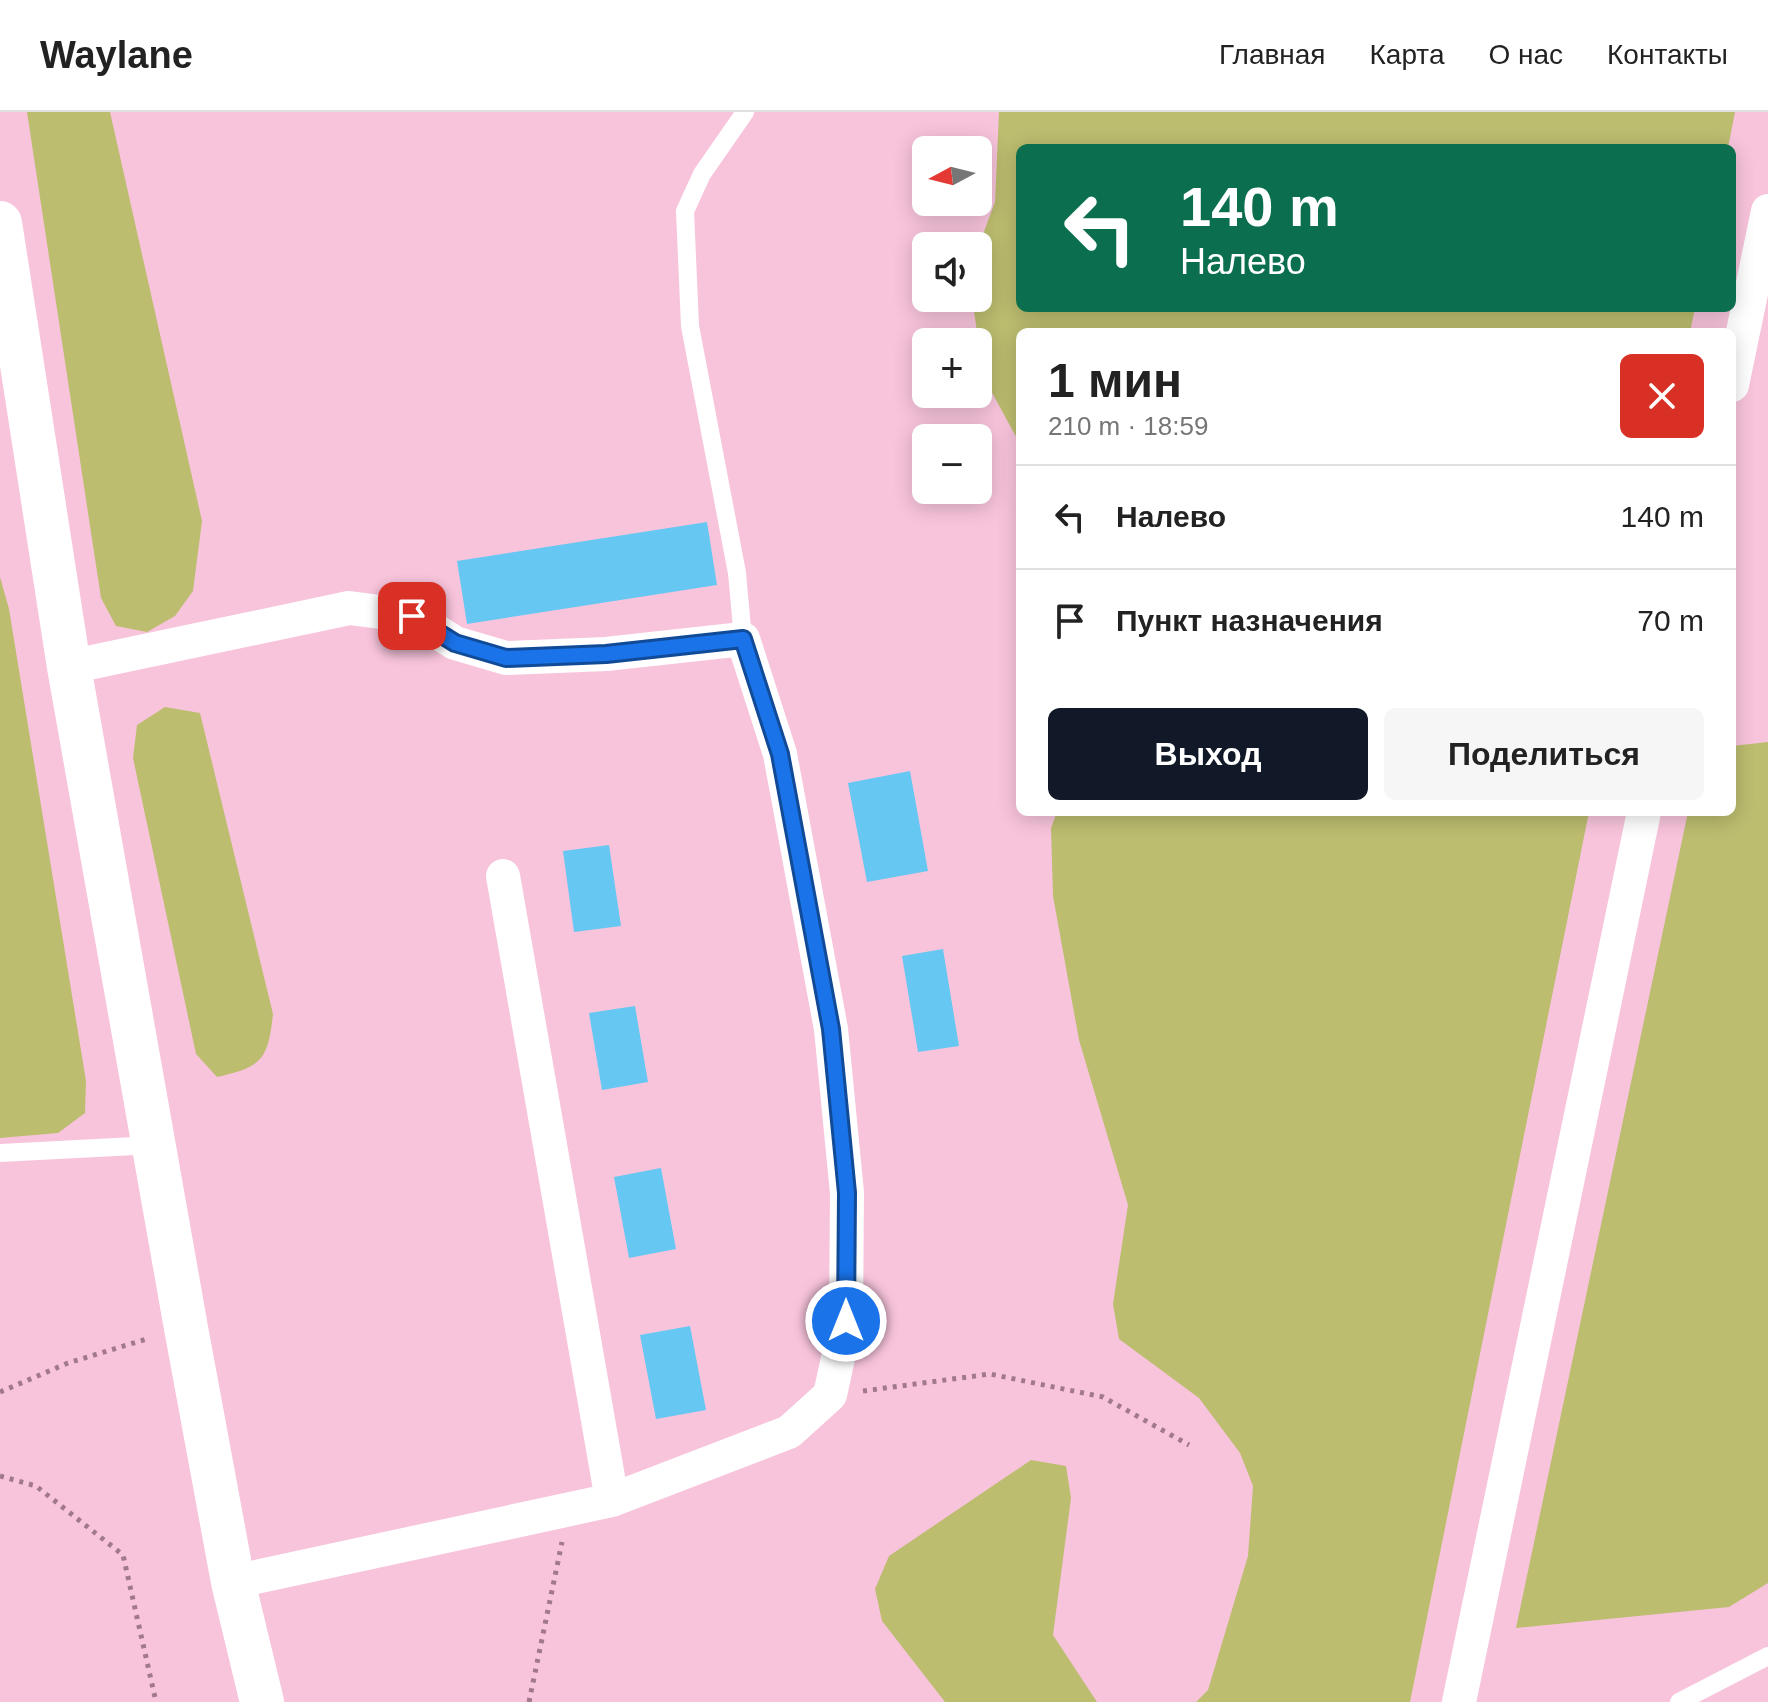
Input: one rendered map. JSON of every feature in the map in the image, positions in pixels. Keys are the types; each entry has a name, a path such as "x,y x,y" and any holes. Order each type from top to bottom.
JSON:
{"street":[{"path":"1736,366 1768,211"},
{"path":"0,223 69,667 186,1328 233,1582 262,1702"},
{"path":"69,667 349,608 412,616 455,643 506,658 606,654 743,639 780,754 831,1029 847,1193 846,1321 830,1395 789,1432 612,1500 233,1582"},
{"path":"1459,1702 1643,816"},
{"path":"503,876 612,1500"}],"lane":[{"path":"743,639 737,573 690,326 685,211 702,174 745,112"},
{"path":"0,1153 154,1145"},
{"path":"1679,1702 1768,1656"}],"path":[{"path":"0,1392 68,1363 186,1328"},
{"path":"830,1395 990,1374 1103,1397 1189,1445"},
{"path":"0,1476 36,1486 123,1555 156,1702"},
{"path":"529,1702 569,1509"}],"shaded area":[{"path":"27,112 110,112 202,521 193,591 175,616 147,632 116,626 101,598"},
{"path":"999,112 1735,112 1729,144 1016,144 1016,312 1694,312 1691,328 1016,328 1016,437 992,393 992,328 976,328 974,312 992,312 992,232 984,232 995,202"},
{"path":"0,577 9,609 86,1081 85,1113 58,1133 0,1138"},
{"path":"165,707 200,713 273,1014 268,1042 260,1059 244,1069 217,1077 196,1054 133,758 137,725"},
{"path":"1768,742 1768,1583 1729,1607 1516,1628 1687,816 1736,816 1736,746"},
{"path":"1056,816 1588,816 1410,1702 1196,1702 1208,1690 1248,1556 1253,1486 1240,1453 1199,1398 1119,1339 1113,1304 1128,1205 1079,1040 1053,896 1051,828"},
{"path":"1031,1460 1066,1466 1071,1498 1053,1635 1097,1702 945,1702 882,1621 875,1589 889,1556"}],"building":[{"path":"707,522 717,585 467,624 457,561"},
{"path":"910,771 928,871 867,882 848,783"},
{"path":"609,845 621,926 574,932 563,851"},
{"path":"943,949 959,1046 918,1052 902,956"},
{"path":"635,1006 648,1082 602,1090 589,1013"},
{"path":"661,1168 676,1249 629,1258 614,1177"},
{"path":"690,1326 706,1410 656,1419 640,1335"}],"route":[{"path":"412,616 455,643 506,658 606,654 743,639 780,754 831,1029 847,1193 846,1321"}]}
